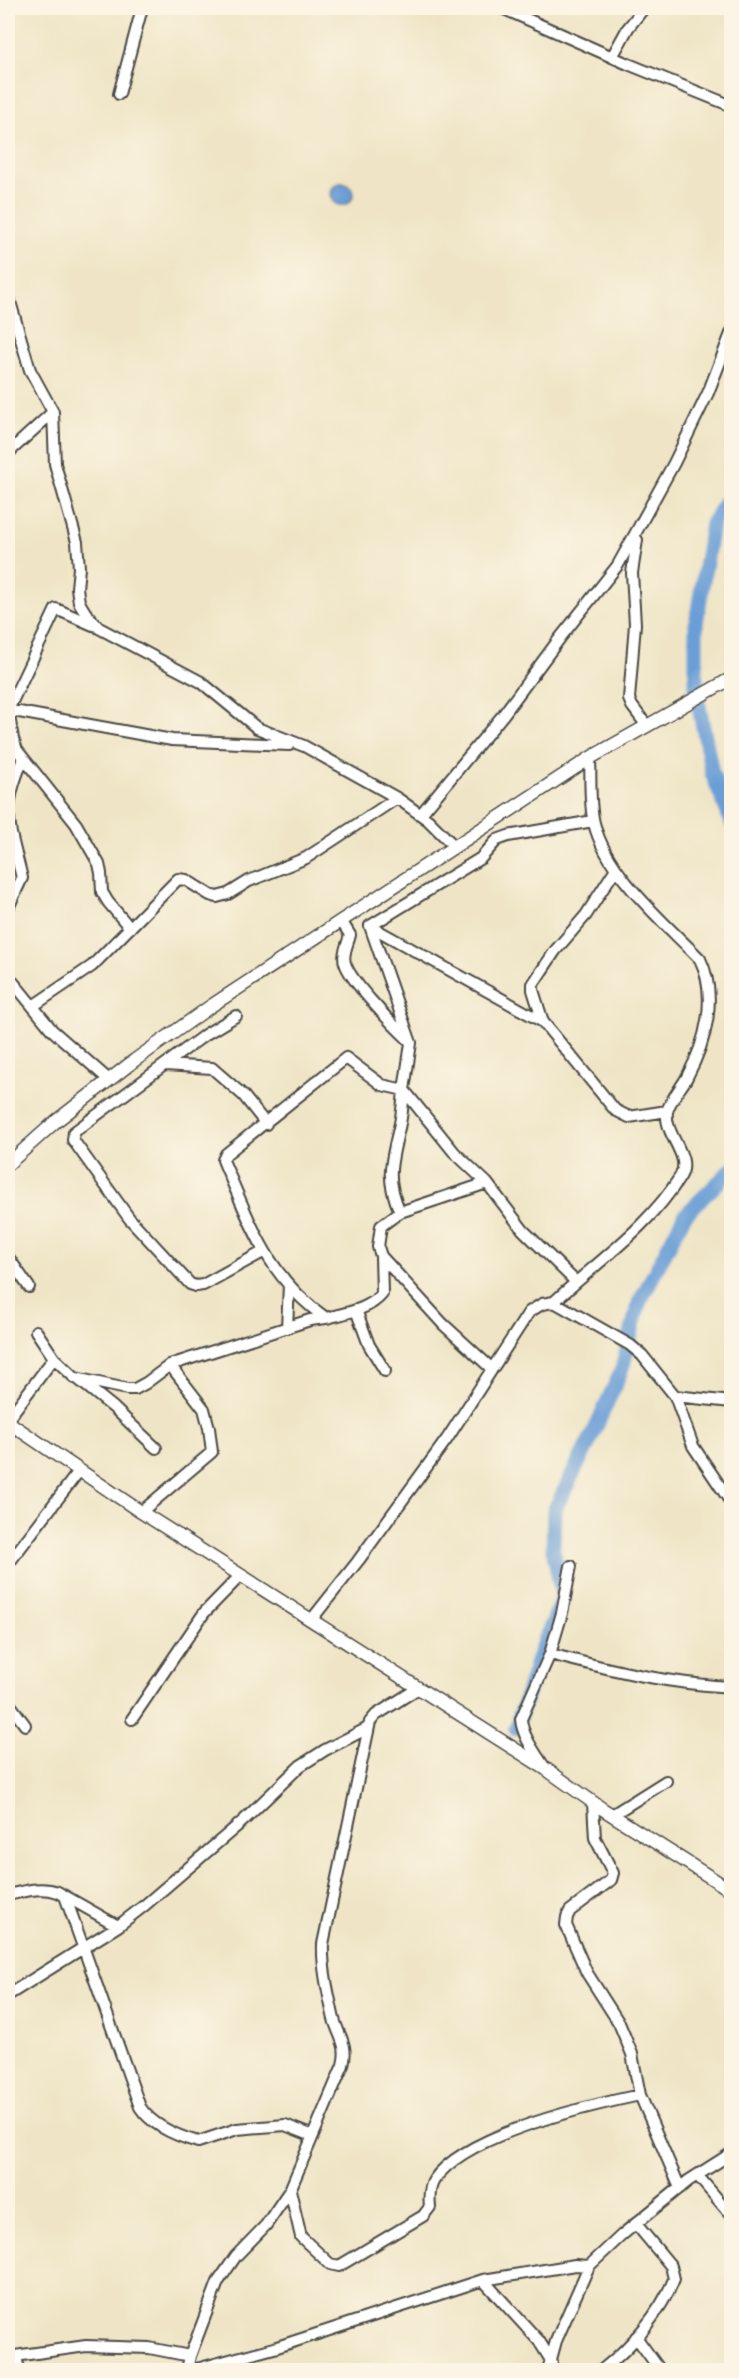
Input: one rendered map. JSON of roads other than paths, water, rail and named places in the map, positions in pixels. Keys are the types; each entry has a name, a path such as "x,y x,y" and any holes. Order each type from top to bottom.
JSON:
{"street":[{"path":"119,94 142,8"},
{"path":"502,8 612,57 732,106"},
{"path":"612,57 628,28 644,8"},
{"path":"8,296 30,370 52,411 55,464 78,548 79,602 99,628"},
{"path":"421,814 503,715 626,552 674,464 732,331"},
{"path":"8,453 52,411"},
{"path":"644,517 633,561 634,624 629,699 646,726"},
{"path":"130,928 108,902 102,891 99,864 76,824 23,759 13,739 8,710 56,609 99,628 201,682 257,728 304,746 397,798 421,814 455,847"},
{"path":"8,1163 112,1077 211,1006 590,758 732,678"},
{"path":"8,710 172,740 304,746"},
{"path":"312,1619 358,1561 447,1439 529,1312 542,1304 554,1302 615,1250 640,1225 681,1175 683,1160 671,1137 667,1111 696,1059 704,1034 710,994 708,974 700,959 615,870 600,842 593,821 590,758"},
{"path":"8,908 22,878 11,838 8,805 14,780 23,759"},
{"path":"33,1006 92,966 178,879 186,880 210,895 218,897 228,894 249,881 306,858 397,798"},
{"path":"370,926 481,858 497,840 518,834 593,821"},
{"path":"615,870 586,915 555,951 533,984 532,990 543,1022 615,1110 629,1117 667,1111"},
{"path":"342,922 350,935 344,956 347,968 370,999 411,1042"},
{"path":"370,926 543,1022"},
{"path":"370,926 411,1042 399,1127 390,1170 391,1192 400,1212"},
{"path":"8,976 52,1030 128,1092"},
{"path":"236,1016 207,1034 74,1132 72,1136 129,1218 190,1284 203,1285 263,1252"},
{"path":"326,1318 313,1309 289,1285 263,1252 223,1160 225,1154 266,1124 346,1058 382,1085 404,1090 454,1152 487,1183 523,1230 576,1282"},
{"path":"165,1065 212,1068 243,1095 266,1124"},
{"path":"75,1378 135,1389 170,1365 310,1320 356,1310 378,1299 382,1294 381,1256 378,1247 381,1226 400,1212 487,1183"},
{"path":"381,1256 443,1324 492,1370"},
{"path":"8,1257 29,1287"},
{"path":"287,1328 290,1311 289,1285"},
{"path":"554,1302 630,1345 642,1355 675,1396 693,1446 732,1503"},
{"path":"356,1310 369,1345 385,1371"},
{"path":"36,1331 54,1358 75,1378 114,1408 156,1448"},
{"path":"54,1358 8,1421 141,1512 546,1769 593,1803 732,1892"},
{"path":"141,1512 212,1452 204,1409 170,1365"},
{"path":"675,1396 732,1402"},
{"path":"8,1564 79,1471"},
{"path":"546,1769 526,1736 521,1719 550,1654 562,1613 571,1566"},
{"path":"132,1719 204,1613 241,1575"},
{"path":"550,1654 633,1676 691,1685 732,1687"},
{"path":"187,2370 190,2356 224,2271 266,2225 290,2190 330,2099 346,2054 346,2047 333,2016 322,1956 322,1944 368,1728 376,1714 417,1689"},
{"path":"8,1702 25,1725"},
{"path":"8,1995 118,1926 243,1821 300,1766 368,1728"},
{"path":"612,1815 666,1780"},
{"path":"593,1803 595,1838 613,1873 611,1880 570,1911 566,1925 587,1973 619,2023 632,2054 640,2095 680,2188"},
{"path":"8,1894 39,1888 49,1889 118,1926"},
{"path":"65,1896 140,2107 146,2116 156,2124 198,2142 237,2129 285,2125 313,2136"},
{"path":"290,2190 301,2237 330,2264 339,2266 423,2216 430,2207 429,2194 433,2181 462,2156 480,2145 530,2124 577,2109 640,2095"},
{"path":"550,2365 568,2308 589,2266 680,2188 732,2153"},
{"path":"697,2175 732,2217"},
{"path":"602,2370 636,2337 656,2312 672,2285 674,2273 665,2258 636,2224"},
{"path":"193,2370 274,2348 483,2280 575,2265 589,2266"},
{"path":"483,2280 539,2341 550,2365 555,2370"},
{"path":"636,2337 660,2370"},
{"path":"19,2370 12,2356 86,2346 148,2348 190,2356"}],"water":[{"path":"342,183 350,186 353,194 350,202 342,205 334,202 331,194 334,186"}],"waterway":[{"path":"732,491 712,524 696,624 696,691 712,773 732,823"},
{"path":"516,1728 542,1647 563,1599 553,1549 554,1511 591,1438 622,1369 639,1303 684,1216 732,1169"}]}
